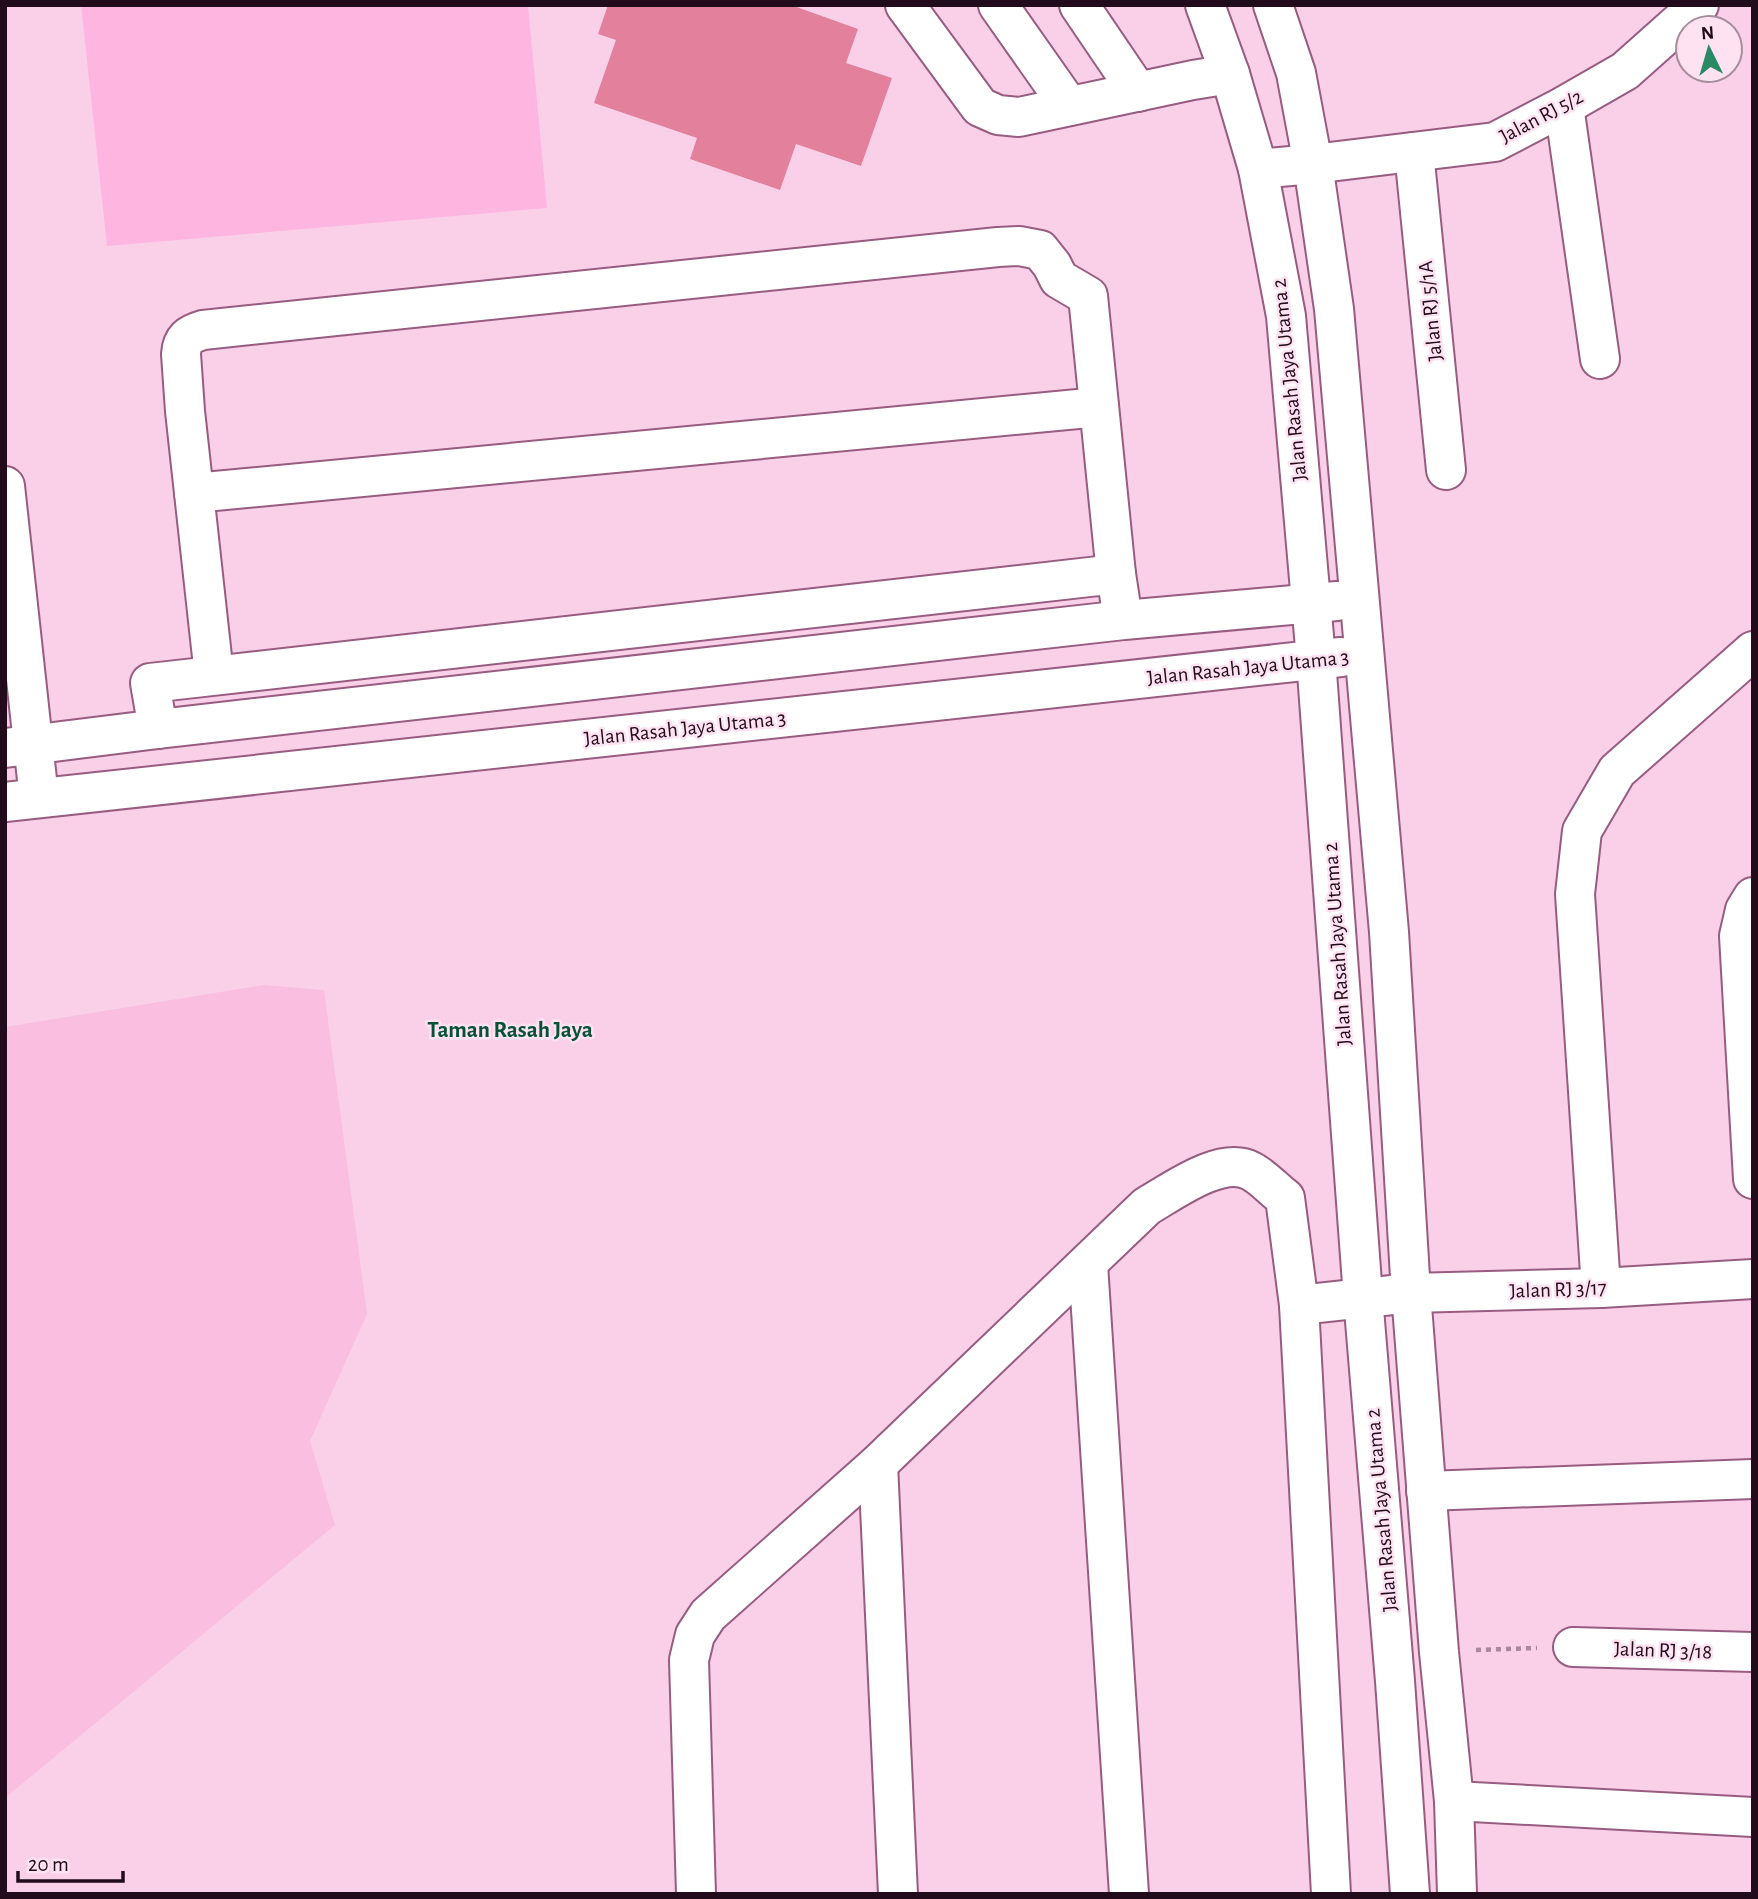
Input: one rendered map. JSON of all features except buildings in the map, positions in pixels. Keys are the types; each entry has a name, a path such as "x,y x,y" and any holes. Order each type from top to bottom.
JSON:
{"street":[{"path":"905,5 980,107 998,115 1018,117 1230,74"},
{"path":"998,5 1069,106"},
{"path":"1079,5 1138,92"},
{"name":"Jalan Rasah Jaya Utama 2","path":"1205,5 1230,74 1258,169 1286,316 1316,659 1410,1894"},
{"path":"1273,5 1296,73 1313,164 1334,309 1389,932 1411,1293 1439,1651 1454,1801 1457,1894"},
{"name":"Jalan RJ 5/2","path":"1258,169 1495,142 1625,71 1699,5"},
{"path":"1564,106 1600,359"},
{"name":"Jalan RJ 5/1A","path":"1414,152 1446,470"},
{"path":"214,675 181,354 186,337 192,332 998,247 1018,246 1040,250 1059,279 1088,296 1116,574 1124,620"},
{"path":"194,493 1099,407"},
{"path":"5,486 22,800"},
{"path":"158,729 150,683 1116,574"},
{"path":"19,746 1124,620 1360,599"},
{"path":"1601,1288 1575,894 1582,831 1617,771 1753,651"},
{"name":"Jalan Rasah Jaya Utama 3","path":"22,800 1316,659 1364,656"},
{"path":"1753,897 1745,909 1739,936 1753,1179"},
{"path":"696,1894 689,1660 695,1634 708,1615 878,1464 1147,1206 1199,1175 1232,1167 1250,1170 1285,1198 1299,1305 1331,1894"},
{"path":"1088,1264 1129,1894"},
{"name":"Jalan RJ 3/17","path":"1299,1305 1411,1293 1601,1288 1753,1279"},
{"path":"878,1464 898,1894"},
{"path":"1426,1491 1753,1479"},
{"name":"Jalan RJ 3/18","path":"1573,1647 1753,1652"},
{"path":"1454,1801 1753,1817"}],"path":[{"path":"1439,1651 1573,1647"}],"shaded area":[{"path":"81,5 528,5 547,208 107,246"},
{"path":"264,985 324,990 367,1314 310,1441 335,1525 5,1798 5,1027"}],"district":[{"name":"Taman Rasah Jaya","path":"510,1029"}]}
